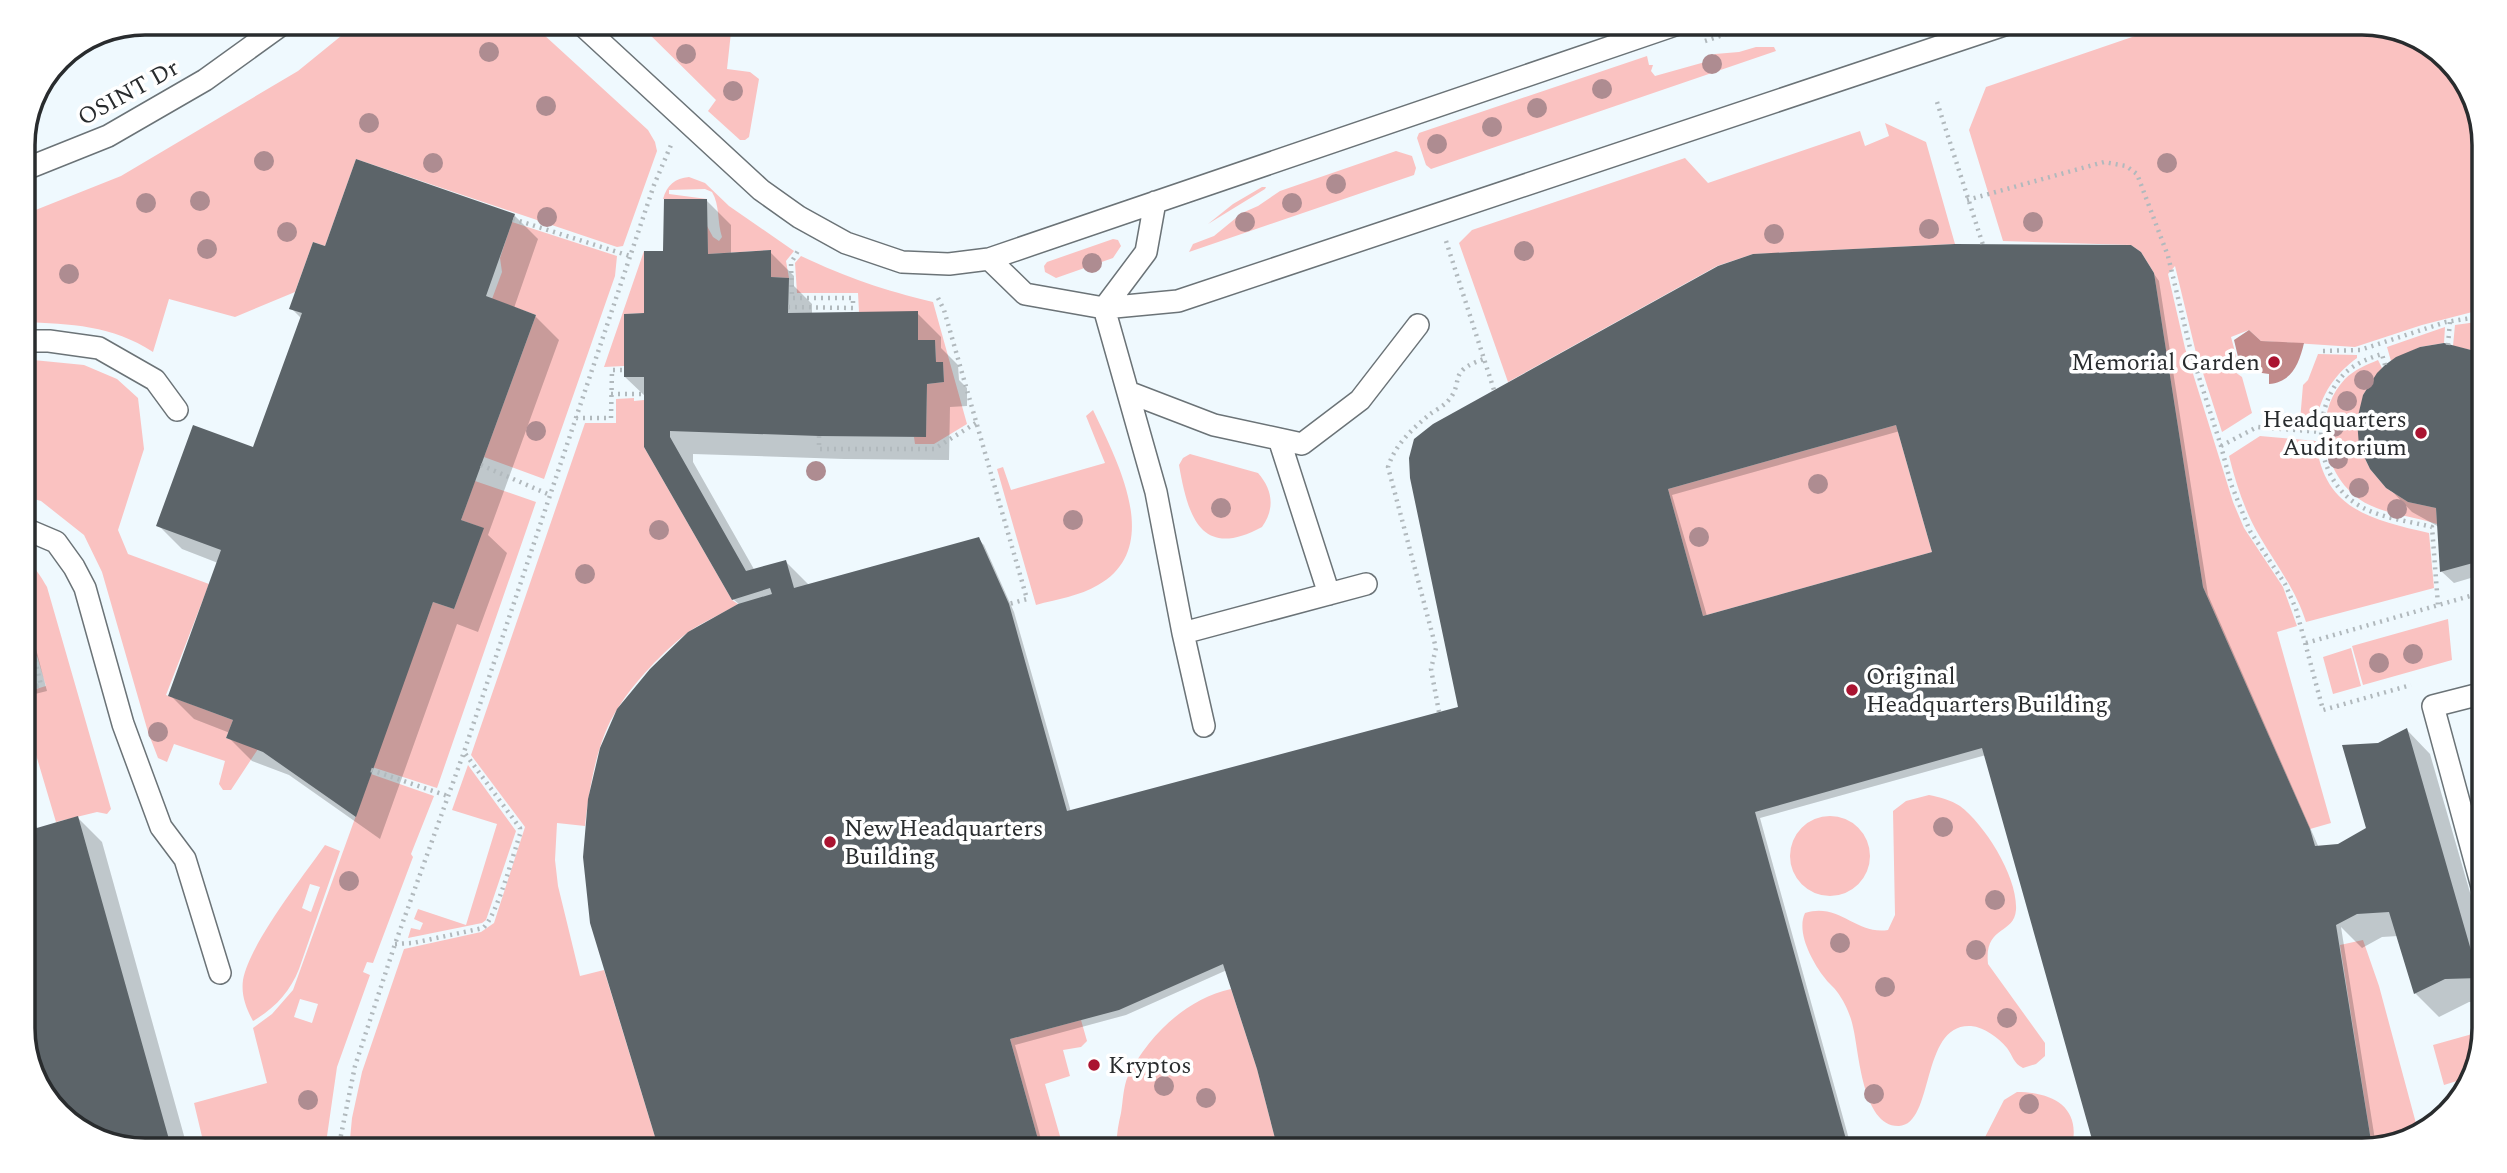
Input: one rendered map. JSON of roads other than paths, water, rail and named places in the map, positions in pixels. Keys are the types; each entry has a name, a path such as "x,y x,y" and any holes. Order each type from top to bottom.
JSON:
{"lane":[{"name":"OSINT Dr","path":"35,165 101,140 205,80 267,35"},
{"path":"593,35 761,190 799,217 846,243 902,262 949,264 989,259 1646,35"},
{"path":"989,259 1025,295 1104,308 1178,301 1974,35"},
{"path":"1104,308 1146,253 1155,202"},
{"path":"1104,308 1121,360 1156,492 1204,726"},
{"path":"1128,392 1214,425 1302,444 1360,400 1418,325"},
{"path":"35,341 99,348 155,380 177,410"},
{"path":"1279,439 1329,594"},
{"path":"35,533 56,542 85,588 123,724 161,827 185,859 220,973"},
{"path":"1183,633 1366,584"},
{"path":"2472,696 2433,706 2472,850"}],"place":[{"name":"Memorial Garden","path":"2274,362"},
{"name":"Headquarters Auditorium","path":"2421,433"},
{"name":"Original Headquarters Building","path":"1852,690"},
{"name":"New Headquarters Building","path":"830,842"},
{"name":"Kryptos","path":"1094,1065"}]}
